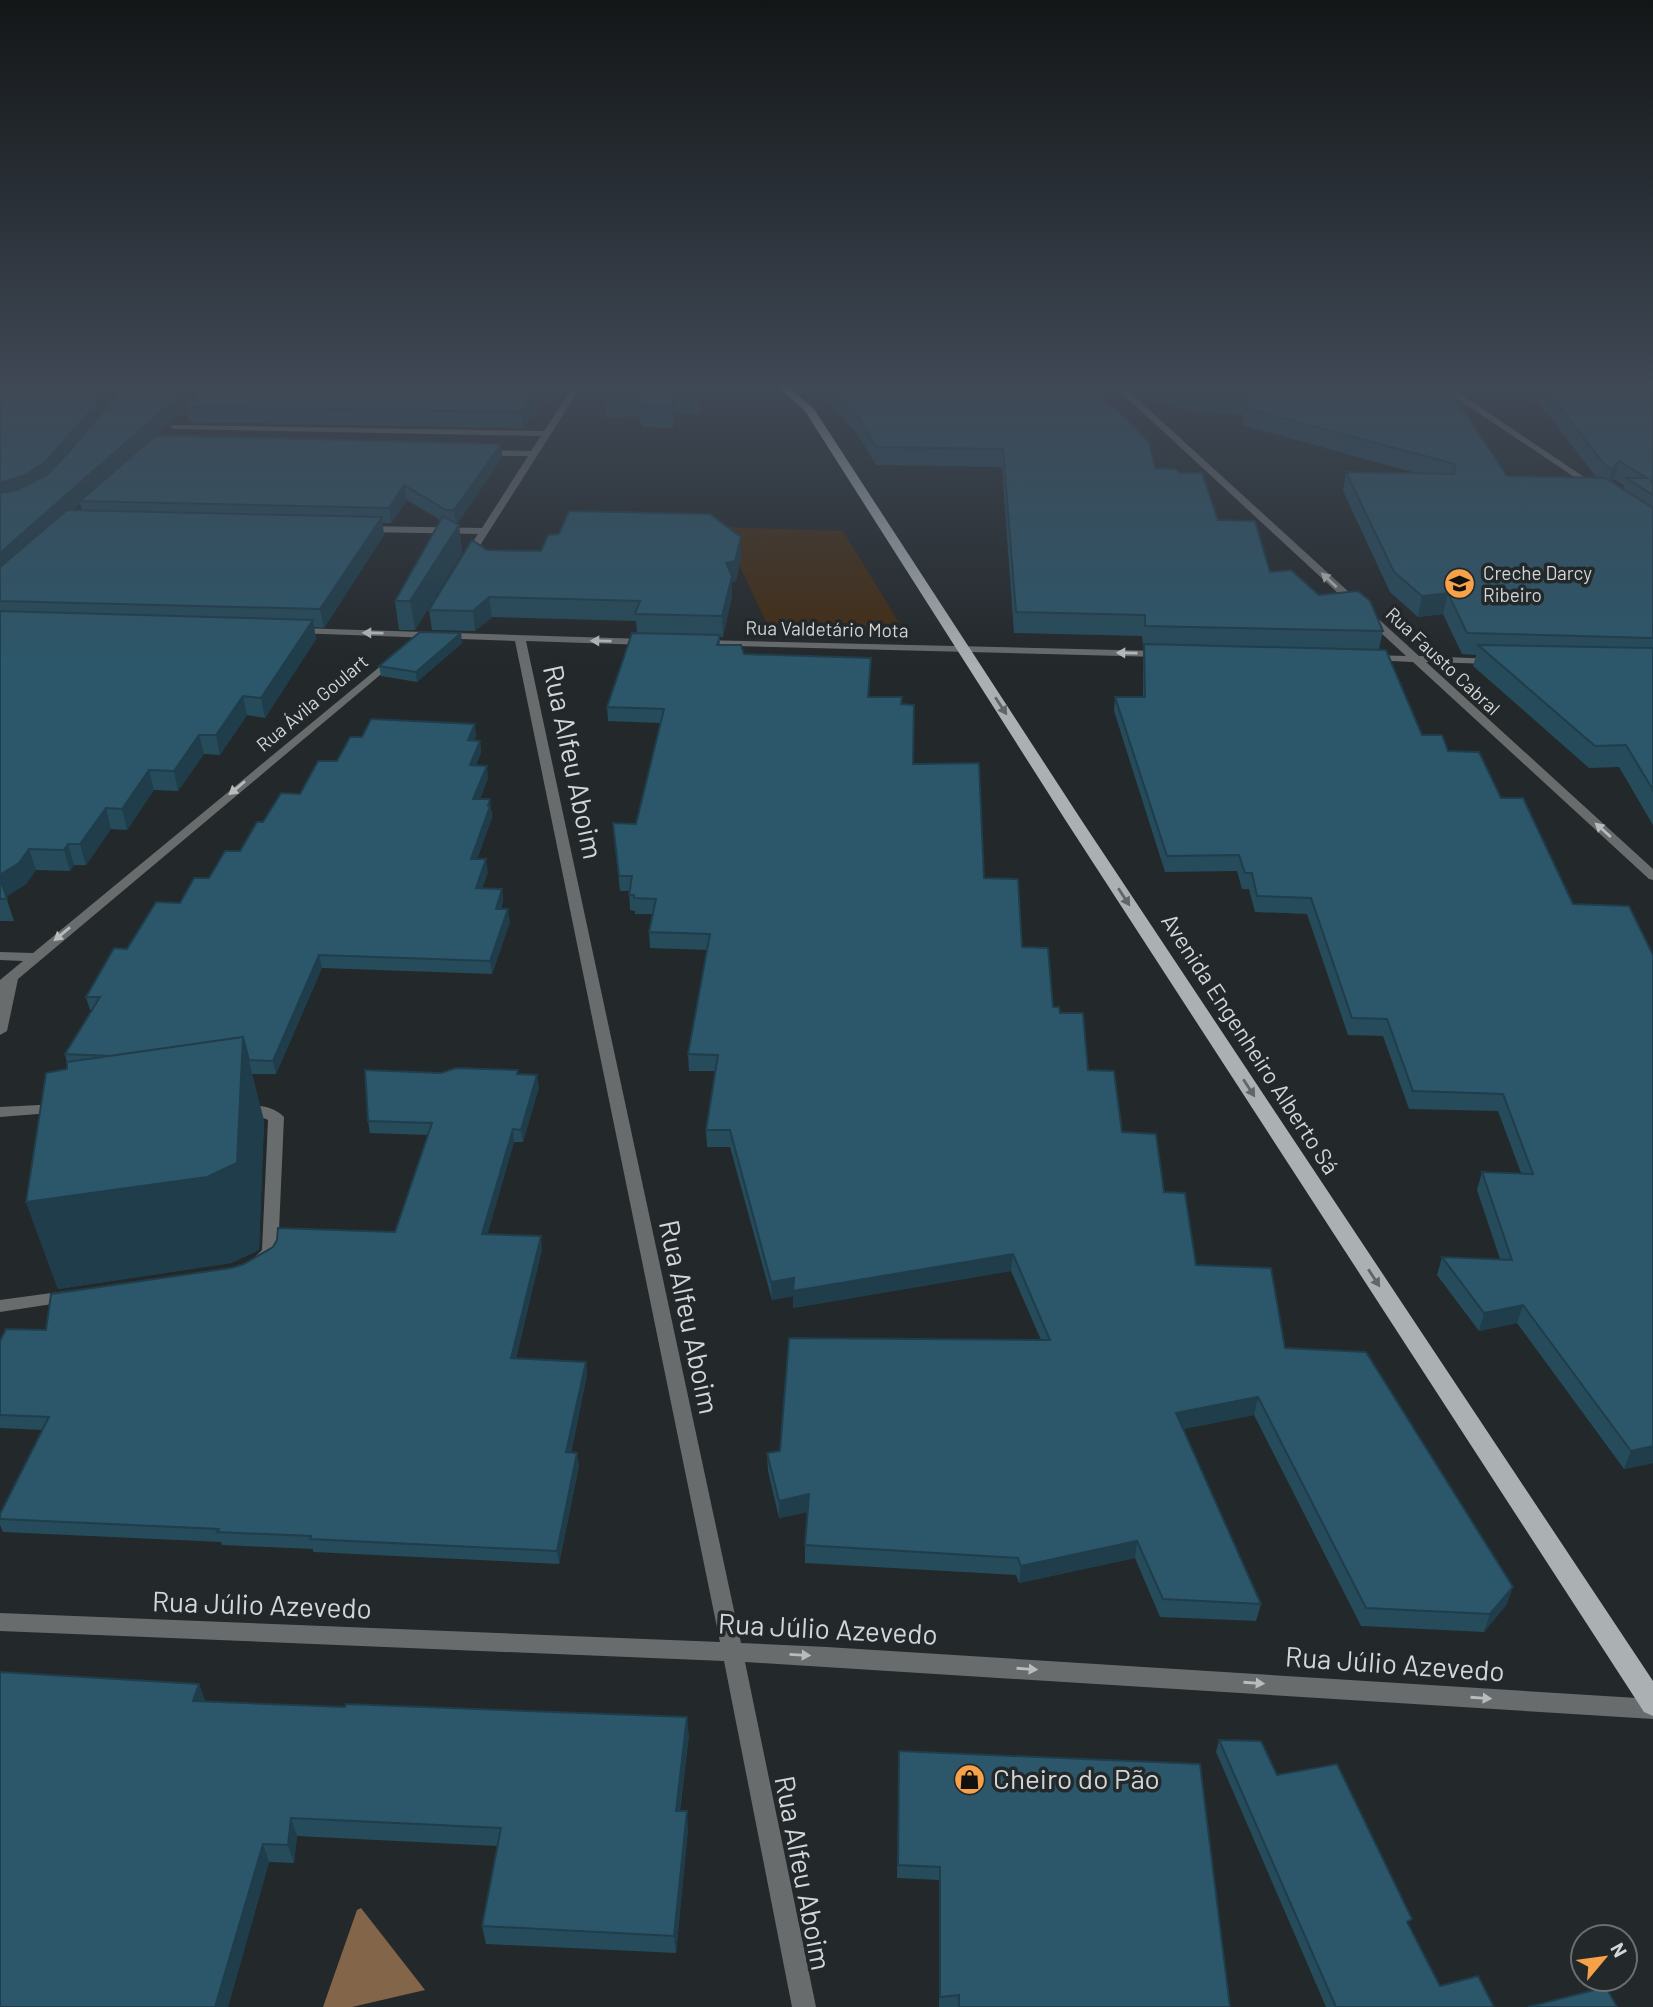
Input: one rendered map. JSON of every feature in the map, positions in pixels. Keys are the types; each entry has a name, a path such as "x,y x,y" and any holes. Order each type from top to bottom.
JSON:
{"main road":[{"name":"Avenida Engenheiro Alberto Sá","path":"854,479 1653,1706"}],"street":[{"path":"458,574 518,479"},
{"name":"Rua Fausto Cabral","path":"1219,479 1653,876"},
{"path":"1582,479 1608,496"},
{"path":"358,528 484,531"},
{"name":"Rua Ávila Goulart","path":"6,982 421,634 429,622"},
{"path":"289,631 656,642"},
{"name":"Rua Alfeu Aboim","path":"520,639 804,2007"},
{"name":"Rua Valdetário Mota","path":"683,643 1175,654"},
{"path":"1356,658 1500,661"},
{"path":"0,956 34,957"},
{"path":"0,1031 6,982"},
{"path":"0,1112 74,1109"},
{"path":"232,1110 259,1110 276,1117 270,1253 244,1268"},
{"path":"0,1306 84,1294"},
{"name":"Rua Júlio Azevedo","path":"0,1622 732,1651 1653,1706"}],"shaded area":[{"path":"721,527 843,531 903,629 769,628"},
{"path":"361,1908 425,1990 352,2007 323,2007 357,1910"}],"building":[{"path":"40,479 85,479 0,553 0,493 17,490"},
{"path":"106,479 476,479 454,510 446,510 404,485 389,508 80,501"},
{"path":"1005,479 1204,479 1218,520 1255,521 1270,572 1291,570 1319,595 1358,591 1370,601 1383,631 1145,626 1145,615 1016,612"},
{"path":"1349,479 1606,479 1653,508 1653,638 1467,633 1448,593 1422,596 1394,572"},
{"path":"1627,479 1653,479 1653,482 1650,480 1653,484 1653,495"},
{"path":"67,510 382,517 320,609 0,601 0,567"},
{"path":"569,511 710,514 741,537 735,561 726,563 732,576 722,616 635,614 640,601 489,597 473,611 429,610 472,540 487,550 541,551 548,535 559,534"},
{"path":"443,516 459,525 410,601 395,601"},
{"path":"0,611 313,620 261,698 243,696 216,735 199,735 174,771 149,770 122,809 106,808 80,844 68,844 64,850 29,849 19,863 0,875"},
{"path":"420,632 461,633 416,672 379,666"},
{"path":"632,633 720,635 717,645 741,645 744,654 871,658 868,697 902,697 901,704 914,705 913,764 979,763 984,878 1018,879 1022,947 1048,948 1053,1007 1059,1007 1060,1013 1083,1013 1088,1070 1114,1071 1122,1132 1156,1134 1164,1192 1185,1193 1196,1265 1271,1268 1285,1348 1366,1352 1513,1587 1490,1614 1366,1608 1258,1397 1176,1413 1261,1604 1163,1599 1137,1541 1021,1566 1018,1558 805,1545 809,1494 779,1501 767,1453 780,1451 789,1338 1050,1340 1013,1254 793,1291 794,1278 771,1282 730,1130 706,1130 718,1055 688,1054 710,934 649,932 656,899 634,898 634,895 629,895 632,876 619,876 613,823 636,824 664,709 607,707"},
{"path":"1144,644 1386,650 1422,735 1442,735 1448,751 1479,752 1501,798 1523,798 1573,904 1629,906 1653,955 1653,1446 1631,1451 1523,1305 1484,1313 1442,1257 1512,1260 1482,1172 1533,1174 1503,1094 1413,1091 1387,1019 1352,1018 1311,898 1257,896 1252,873 1245,873 1239,855 1167,856 1115,697 1145,697"},
{"path":"1478,645 1653,648 1653,790 1626,745 1595,746"},
{"path":"371,719 475,724 468,740 480,741 470,765 487,766 473,799 490,799 490,806 471,859 486,859 476,888 502,889 496,909 508,909 490,961 319,955 273,1061 249,1060 243,1037 109,1056 65,1054 100,997 86,997 114,948 127,949 156,902 180,903 194,878 209,878 225,851 240,851 257,822 263,822 281,793 300,794 318,761 337,761 350,737 362,737"},
{"path":"0,878 7,899 0,899"},
{"path":"243,1037 237,1163 207,1177 26,1202 46,1073 67,1069 67,1062"},
{"path":"456,1068 518,1070 517,1074 537,1075 521,1130 513,1129 482,1234 541,1236 511,1358 586,1362 566,1452 577,1453 557,1551 310,1539 311,1536 217,1532 219,1529 0,1519 0,1514 49,1417 0,1415 0,1341 6,1329 46,1330 51,1294 244,1264 273,1247 278,1228 395,1232 432,1123 368,1121 365,1070 441,1073"},
{"path":"0,1672 199,1684 193,1701 687,1717 676,1811 687,1811 674,1936 482,1926 501,1828 291,1818 288,1845 263,1844 215,2007 0,2007"},
{"path":"1219,1740 1261,1741 1277,1775 1337,1764 1412,1919 1407,1922 1440,1986 1478,1976 1494,2007 1336,2007"},
{"path":"899,1751 1200,1764 1230,2007 959,2007 959,1995 940,1997 940,1867 898,1865"},
{"path":"1583,1993 1609,1993 1617,2007 1528,2007"}],"place":[{"name":"Creche Darcy Ribeiro","path":"1460,584"},
{"name":"Cheiro do Pão","path":"970,1779"}]}
